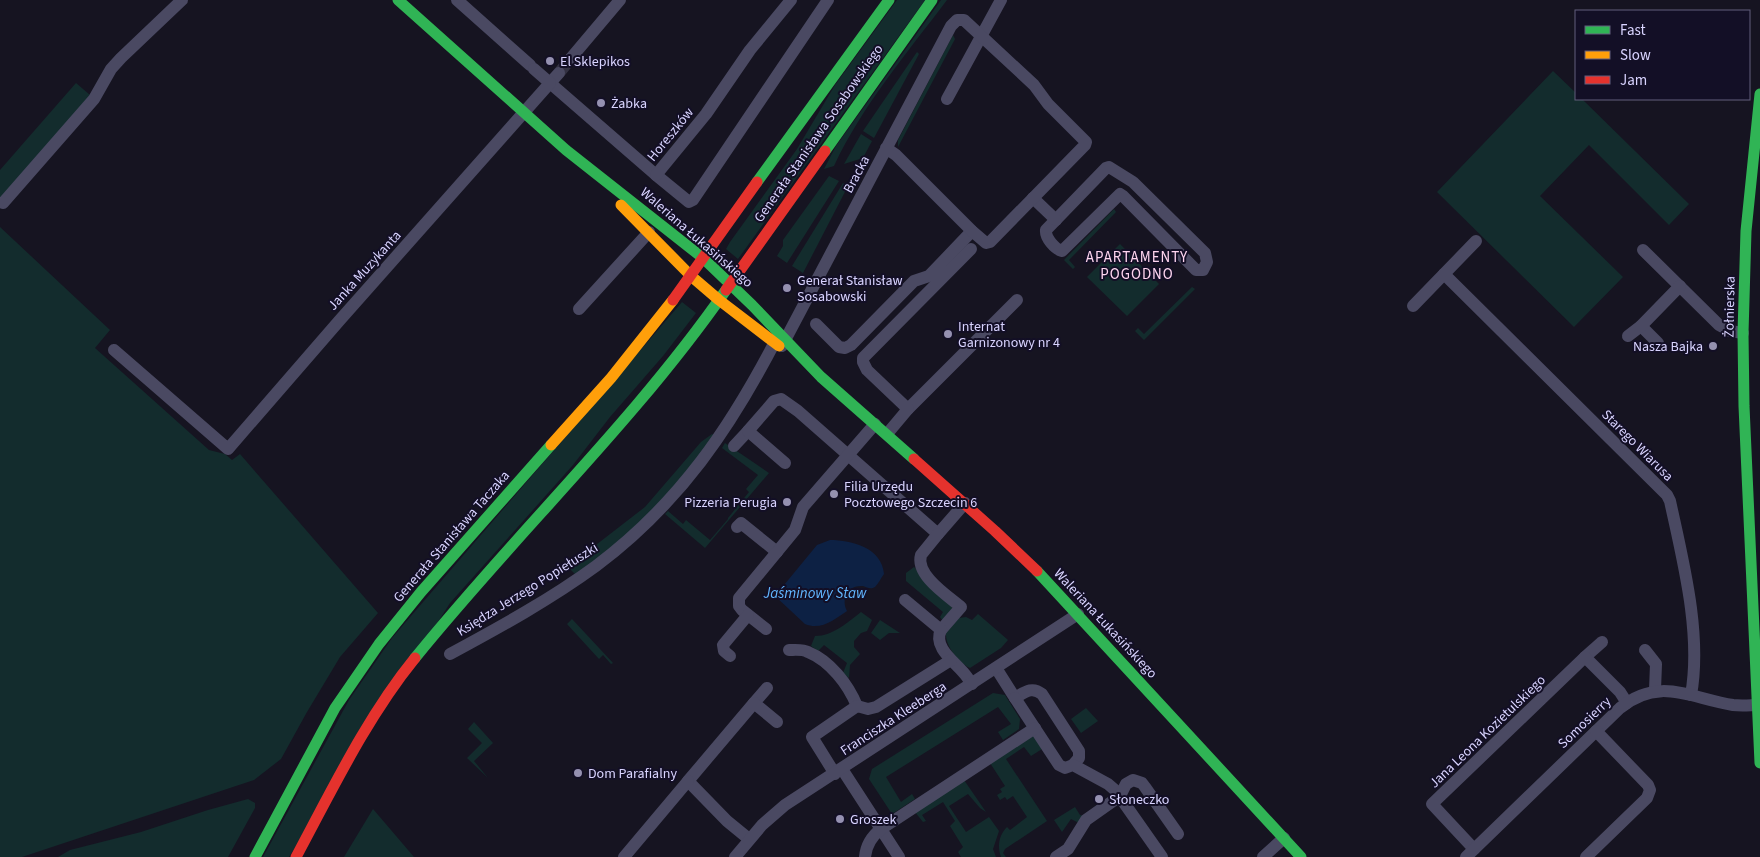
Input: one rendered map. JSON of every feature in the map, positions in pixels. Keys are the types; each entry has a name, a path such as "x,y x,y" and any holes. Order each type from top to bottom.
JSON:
{"street":[{"path":"3,202 94,99 111,70 121,58 182,0"},
{"name":"Waleriana Łukasińskiego","path":"398,0 566,150 691,276 719,300 780,341 965,503 1044,578 1301,857"},
{"name":"Horeszków","path":"457,0 656,175 706,114 750,50 791,0"},
{"path":"572,58 620,0"},
{"name":"Generała Stanisława Sosabowskiego","path":"703,258 888,0"},
{"name":"Generała Stanisława Sosabowskiego","path":"730,283 932,0"},
{"path":"946,99 1001,0"},
{"path":"656,175 682,198 689,202 693,200 831,2"},
{"name":"Bracka","path":"780,341 951,26 956,20 961,19 968,22 982,35"},
{"path":"886,148 896,155 984,242 990,242 1086,142 1048,104 1034,85 982,35"},
{"path":"524,112 559,72"},
{"name":"Żołnierska","path":"1760,94 1746,231 1744,333 1744,406 1755,520 1760,762"},
{"name":"Janka Muzykanta","path":"114,350 228,449 524,112"},
{"name":"Waleriana Łukasińskiego","path":"566,150 703,258 730,283 780,341"},
{"path":"682,198 689,197 712,163"},
{"path":"1106,168 1112,168 1133,182 1205,253 1207,262 1203,270 1196,270 1120,194 1062,250 1059,250 1045,234 1046,230 1056,220 1106,168"},
{"path":"1033,198 1056,220"},
{"path":"816,324 839,347 845,348 851,345 914,281 929,276 972,231"},
{"name":"Waleriana Łukasińskiego","path":"579,309 649,232"},
{"path":"1413,306 1476,241"},
{"path":"908,409 867,370 863,362 864,358 971,249"},
{"path":"1643,250 1723,328 1730,332 1744,333"},
{"name":"Generała Stanisława Taczaka","path":"255,857 335,708 379,644 426,586 616,372 663,315 703,258"},
{"name":"Starego Wiarusa","path":"1444,274 1667,495 1690,598 1694,650 1694,682 1691,694"},
{"path":"296,857 360,737 389,691 413,658 664,373 730,283"},
{"path":"1628,336 1641,326 1680,286"},
{"path":"886,434 908,409 1017,300"},
{"path":"1641,326 1658,343"},
{"name":"Księdza Jerzego Popiełuszki","path":"450,654 511,620 582,576 621,546 665,504 696,469 735,414 780,341"},
{"path":"734,446 774,401 781,400 798,411 938,534"},
{"path":"766,629 739,606 739,598 795,530 803,507 874,424"},
{"path":"748,431 785,463"},
{"path":"965,503 921,555 920,563 927,577 961,607 941,630 938,638 951,660 972,684"},
{"path":"737,527 740,523 777,552"},
{"path":"905,600 941,630"},
{"name":"Franciszka Kleeberga","path":"735,857 749,839 777,812 1078,614"},
{"path":"730,656 724,651 723,645 748,615"},
{"name":"Jana Leona Kozietulskiego","path":"1470,853 1432,804 1602,642"},
{"path":"789,650 806,651 822,661 841,678 857,706"},
{"path":"1645,650 1656,664 1655,690"},
{"path":"1585,657 1620,692 1627,703"},
{"path":"899,857 881,829 812,737 857,706 868,709 876,707 951,660"},
{"path":"996,668 1015,698 1058,764 1065,768 1073,765 1079,758 1079,751 1042,694 1035,690 1030,690 1015,698"},
{"path":"624,857 767,688"},
{"name":"Somosierry","path":"1470,853 1596,731 1627,703 1644,693 1655,690 1674,691 1731,704 1758,705"},
{"path":"754,703 778,722"},
{"path":"865,857 871,840 881,829 1035,728"},
{"path":"1586,857 1647,798 1650,790 1648,785 1596,731"},
{"path":"1073,765 1108,784 1120,796 1162,857"},
{"path":"1056,857 1068,849 1086,820 1120,796 1124,787 1129,782 1138,780 1178,834"},
{"path":"688,782 723,817 749,839"},
{"path":"1263,857 1284,838"}],"green space":[{"path":"897,0 925,0 738,259 726,249 730,242 797,149 835,85"},
{"path":"941,0 947,0 872,101 845,144 834,166 824,169 836,146"},
{"path":"953,35 955,39 898,147 898,140"},
{"path":"917,52 919,54 874,138 863,131"},
{"path":"1553,71 1575,92 1575,100 1583,100 1689,204 1669,225 1589,145 1540,196 1623,277 1574,327 1437,192"},
{"path":"76,83 90,95 0,202 0,170"},
{"path":"861,134 872,141 863,158 844,164"},
{"path":"829,176 839,181 787,263 777,256 783,246 783,240"},
{"path":"843,183 848,186 803,273 792,266"},
{"path":"1114,209 1116,212 1069,260 1075,267 1073,269 1064,260"},
{"path":"0,227 110,330 95,348 209,450 225,454 232,460 240,454 378,613 340,657 281,759 254,780 22,857 0,857"},
{"path":"1120,244 1159,284 1127,316 1087,277"},
{"path":"1192,287 1195,289 1144,340 1135,331 1138,328 1144,334"},
{"path":"682,302 696,313 573,465 450,603 289,857 263,857 349,700 392,638"},
{"path":"712,434 716,435 690,467 634,528 593,563 575,574 570,569 592,548 645,507 701,442"},
{"path":"725,443 769,473 705,548 665,514 668,511 683,524 686,520 710,540 728,519 749,492 746,489 758,475 722,448"},
{"path":"914,567 948,600 954,611 943,621 940,617 943,612 906,581 906,573"},
{"path":"861,612 872,620 867,631 861,633 854,641 854,647 860,654 850,665 849,678 843,673 847,663 824,645 818,651 811,646 815,636 834,631"},
{"path":"978,614 1008,640 1001,648 970,668 954,654 946,638 946,633 959,618 966,617 972,620"},
{"path":"572,619 613,663 611,664 603,655 599,659 567,624"},
{"path":"880,620 900,633 889,633 880,640 871,633"},
{"path":"993,693 1005,695 1020,719 1019,729 1003,740 998,732 1011,724 998,707 886,777 901,802 912,794 915,799 892,814 869,779 872,769"},
{"path":"1086,708 1098,721 1081,733 1071,719"},
{"path":"474,722 493,743 474,761 488,778 467,758 482,743 468,729"},
{"path":"1033,735 1042,749 1031,756 1024,747 1006,759 1047,821 1005,849 1003,853 1006,857 1001,857 999,849 1004,830 1007,827 1010,830 1027,817 1013,796 1007,800 1005,797 1000,800 997,795 1002,792 1000,789 1005,786 990,763"},
{"path":"964,780 986,812 968,794 949,806 966,832 989,817 999,831 993,849 996,857 961,857 958,852 963,847 950,826 955,821 943,802 922,815 926,821 923,822 915,812"},
{"path":"248,799 255,803 255,808 228,857 58,857 70,850 141,832"},
{"path":"1075,807 1080,815 1084,816 1079,823 1071,819 1062,832 1054,820"},
{"path":"373,809 414,857 344,857"}],"water":[{"name":"Jaśminowy Staw","path":"830,540 856,544 872,552 882,565 884,574 873,588 857,586 849,590 845,598 847,611 828,623 811,626 805,624 775,596 817,545"}],"tunnel":[{"path":"559,73 571,58"}],"traffic: fast":[{"path":"398,0 566,150 703,258 752,305 821,377 914,459"},
{"path":"757,182 889,0"},
{"path":"825,151 932,0"},
{"path":"1760,94 1746,231 1743,333 1744,406 1760,763"},
{"path":"415,658 493,566 653,386 726,290"},
{"path":"255,857 335,708 379,644 421,592 551,445"},
{"path":"1037,571 1301,857"}],"traffic: slow":[{"path":"621,205 691,276 779,346"},
{"path":"551,445 611,378 673,300"}],"traffic: jam":[{"path":"726,290 825,151"},
{"path":"673,300 757,182"},
{"path":"914,459 1037,571"},
{"path":"296,857 366,729 415,658"}],"place":[{"name":"El Sklepikos","path":"550,61"},
{"name":"Żabka","path":"601,103"},
{"name":"Generał Stanisław Sosabowski","path":"787,288"},
{"name":"Internat Garnizonowy nr 4","path":"948,334"},
{"name":"Nasza Bajka","path":"1713,346"},
{"name":"Filia Urzędu Pocztowego Szczecin 6","path":"834,494"},
{"name":"Pizzeria Perugia","path":"787,502"},
{"name":"Dom Parafialny","path":"578,773"},
{"name":"Słoneczko","path":"1099,799"},
{"name":"Groszek","path":"840,819"}],"district":[{"name":"APARTAMENTY POGODNO","path":"1137,266"}]}
